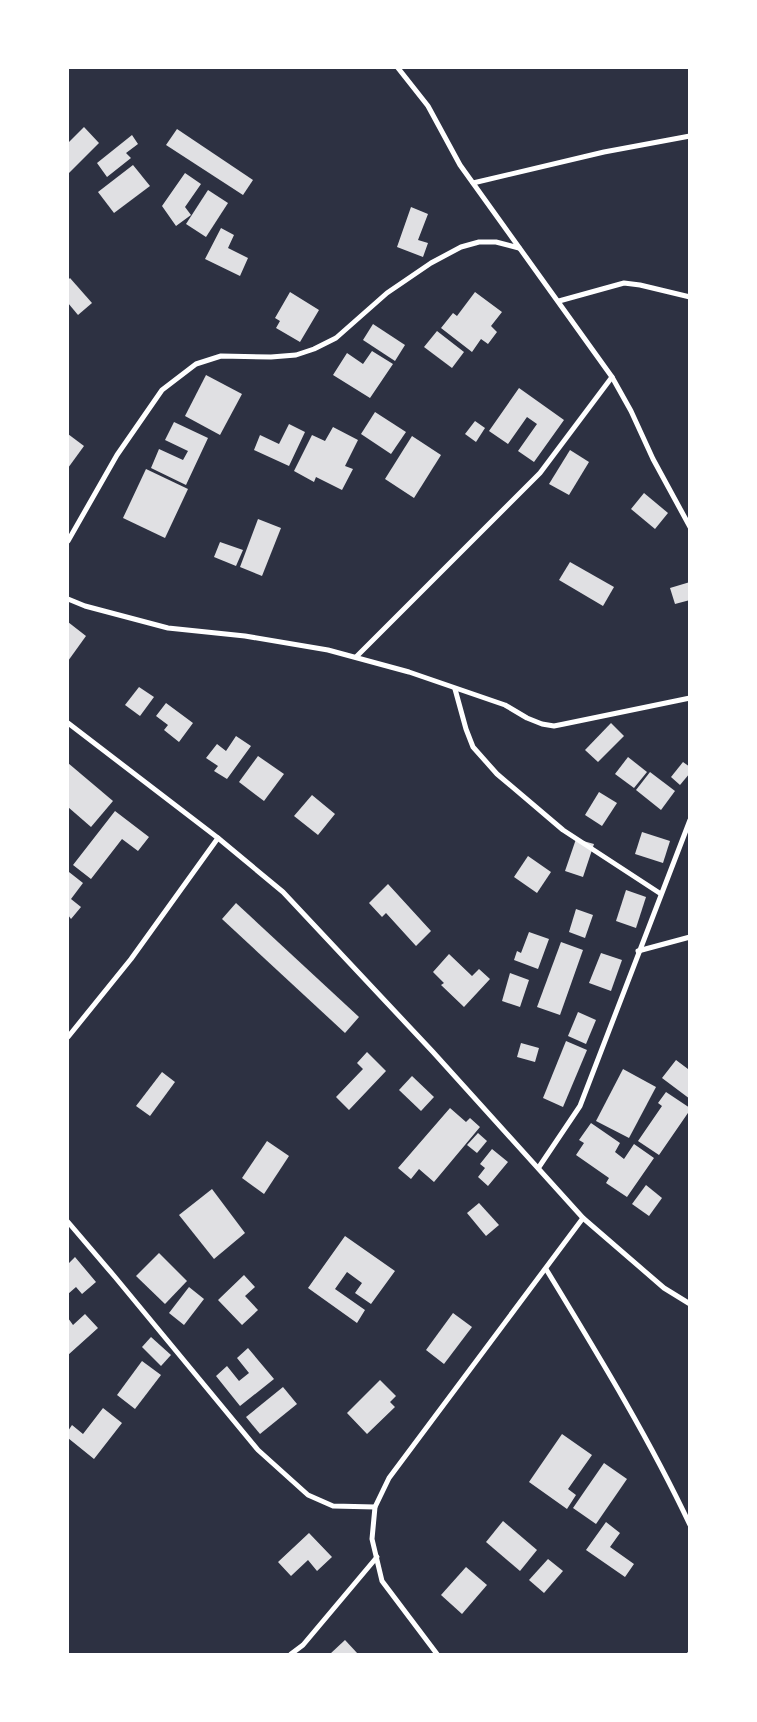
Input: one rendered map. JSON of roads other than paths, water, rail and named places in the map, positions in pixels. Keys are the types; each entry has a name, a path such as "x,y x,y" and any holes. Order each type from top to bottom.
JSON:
{"street":[{"path":"398,68 428,106 460,165 612,377 631,410 653,459 690,527"},
{"path":"473,183 604,152 690,136"},
{"path":"68,542 118,456 162,390 196,364 221,356 271,357 296,355 314,349 336,338 387,293 431,263 461,247 479,242 496,242 519,248"},
{"path":"559,301 624,283 690,297"},
{"path":"356,657 540,473 612,377"},
{"path":"68,599 85,606 168,628 245,636 328,650 356,657 409,672 505,705 542,724 554,726 690,698"},
{"path":"454,689 473,746 497,774 563,830 661,894"},
{"path":"68,723 218,838 283,892 583,1218 664,1288 690,1304"},
{"path":"538,1167 580,1106 690,820"},
{"path":"68,1037 131,959 218,838"},
{"path":"638,952 690,937"},
{"path":"437,1654 382,1581 372,1539 375,1507 389,1478 583,1218"},
{"path":"68,1222 258,1450 308,1495 332,1506 375,1507"},
{"path":"546,1269 637,1420 666,1473 690,1525"},
{"path":"291,1654 303,1645 377,1557"}]}
